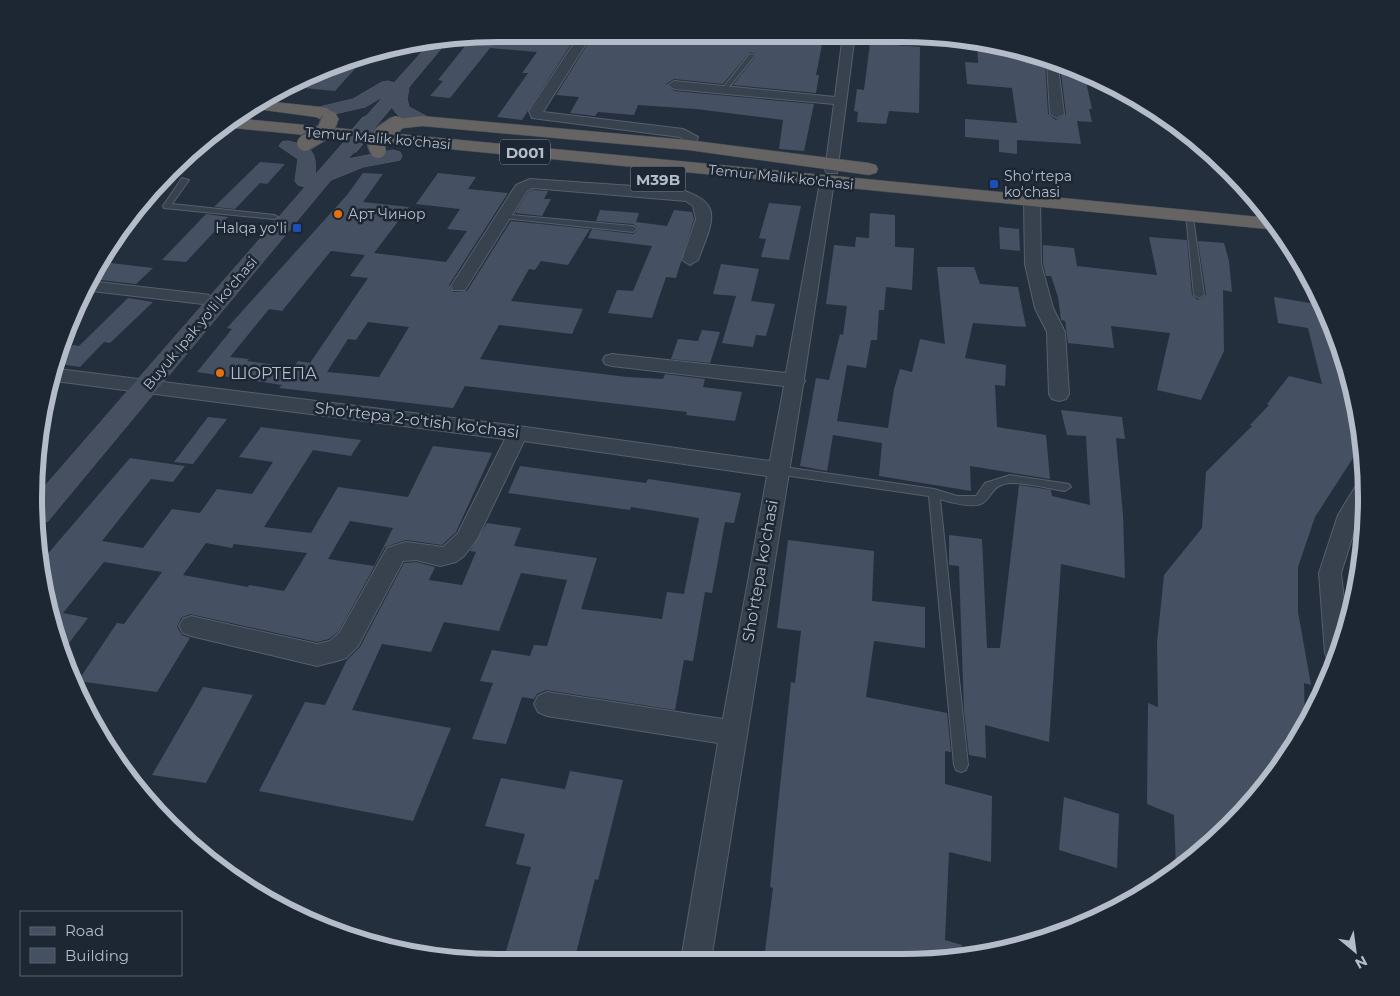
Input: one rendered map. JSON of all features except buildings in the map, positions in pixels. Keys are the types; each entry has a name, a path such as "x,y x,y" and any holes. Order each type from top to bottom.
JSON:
{"highway":[{"path":"228,132 296,145 323,133 330,125 326,115 266,107"},
{"name":"Temur Malik ko'chasi","path":"253,114 829,176"},
{"path":"385,153 376,145 381,135 396,124 422,121 688,145 829,176"},
{"name":"Temur Malik ko'chasi","path":"229,131 1252,208"},
{"name":"M39B","path":"385,153 680,187 829,176"},
{"name":"Temur Malik ko'chasi","path":"942,186 1032,202 1265,224"}],"main road":[{"name":"Buyuk Ipak yo'li ko'chasi","path":"42,483 137,385 395,86 434,47"},
{"name":"Buyuk Ipak yo'li ko'chasi","path":"395,86 421,49"},
{"path":"326,115 359,103 395,86 400,109 407,115 422,121"},
{"path":"296,145 307,158 312,182"},
{"name":"M39B","path":"312,182 353,163 385,153"},
{"name":"Buyuk Ipak yo'li ko'chasi","path":"42,507 203,299 274,217 312,182"}],"street":[{"path":"581,42 536,111 537,115 683,133 691,137 688,145"},
{"name":"Sho'rtepa ko'chasi","path":"697,954 777,470 796,381 829,176 848,42"},
{"path":"1052,69 1057,114"},
{"path":"674,85 840,101"},
{"path":"459,286 521,188 530,183 680,187 696,199 704,209 690,260"},
{"path":"1032,202 1033,264 1044,308 1056,332 1059,394"},
{"path":"95,287 203,299"},
{"path":"612,360 796,381"},
{"name":"Sho'rtepa 2-o'tish ko'chasi","path":"60,375 518,433 777,470"},
{"path":"191,626 317,656 337,650 350,638 395,554 411,551 444,557 456,554 466,539 518,433"},
{"path":"1336,636 1330,573 1349,515 1358,500"},
{"path":"547,704 733,734"}],"lane":[{"path":"723,91 752,55"},
{"path":"185,180 168,206 274,217"},
{"path":"503,216 632,229"},
{"path":"1189,217 1199,295"},
{"path":"777,470 934,493 957,500 979,500 989,486 1010,479 1064,488"},
{"path":"934,493 961,766"}],"place":[{"name":"Shoʻrtepa koʻchasi","path":"994,184"},
{"name":"Арт Чинор","path":"338,214"},
{"name":"Halqa yoʻli","path":"297,228"},
{"name":"ШОРТЕПА","path":"220,373"}]}
